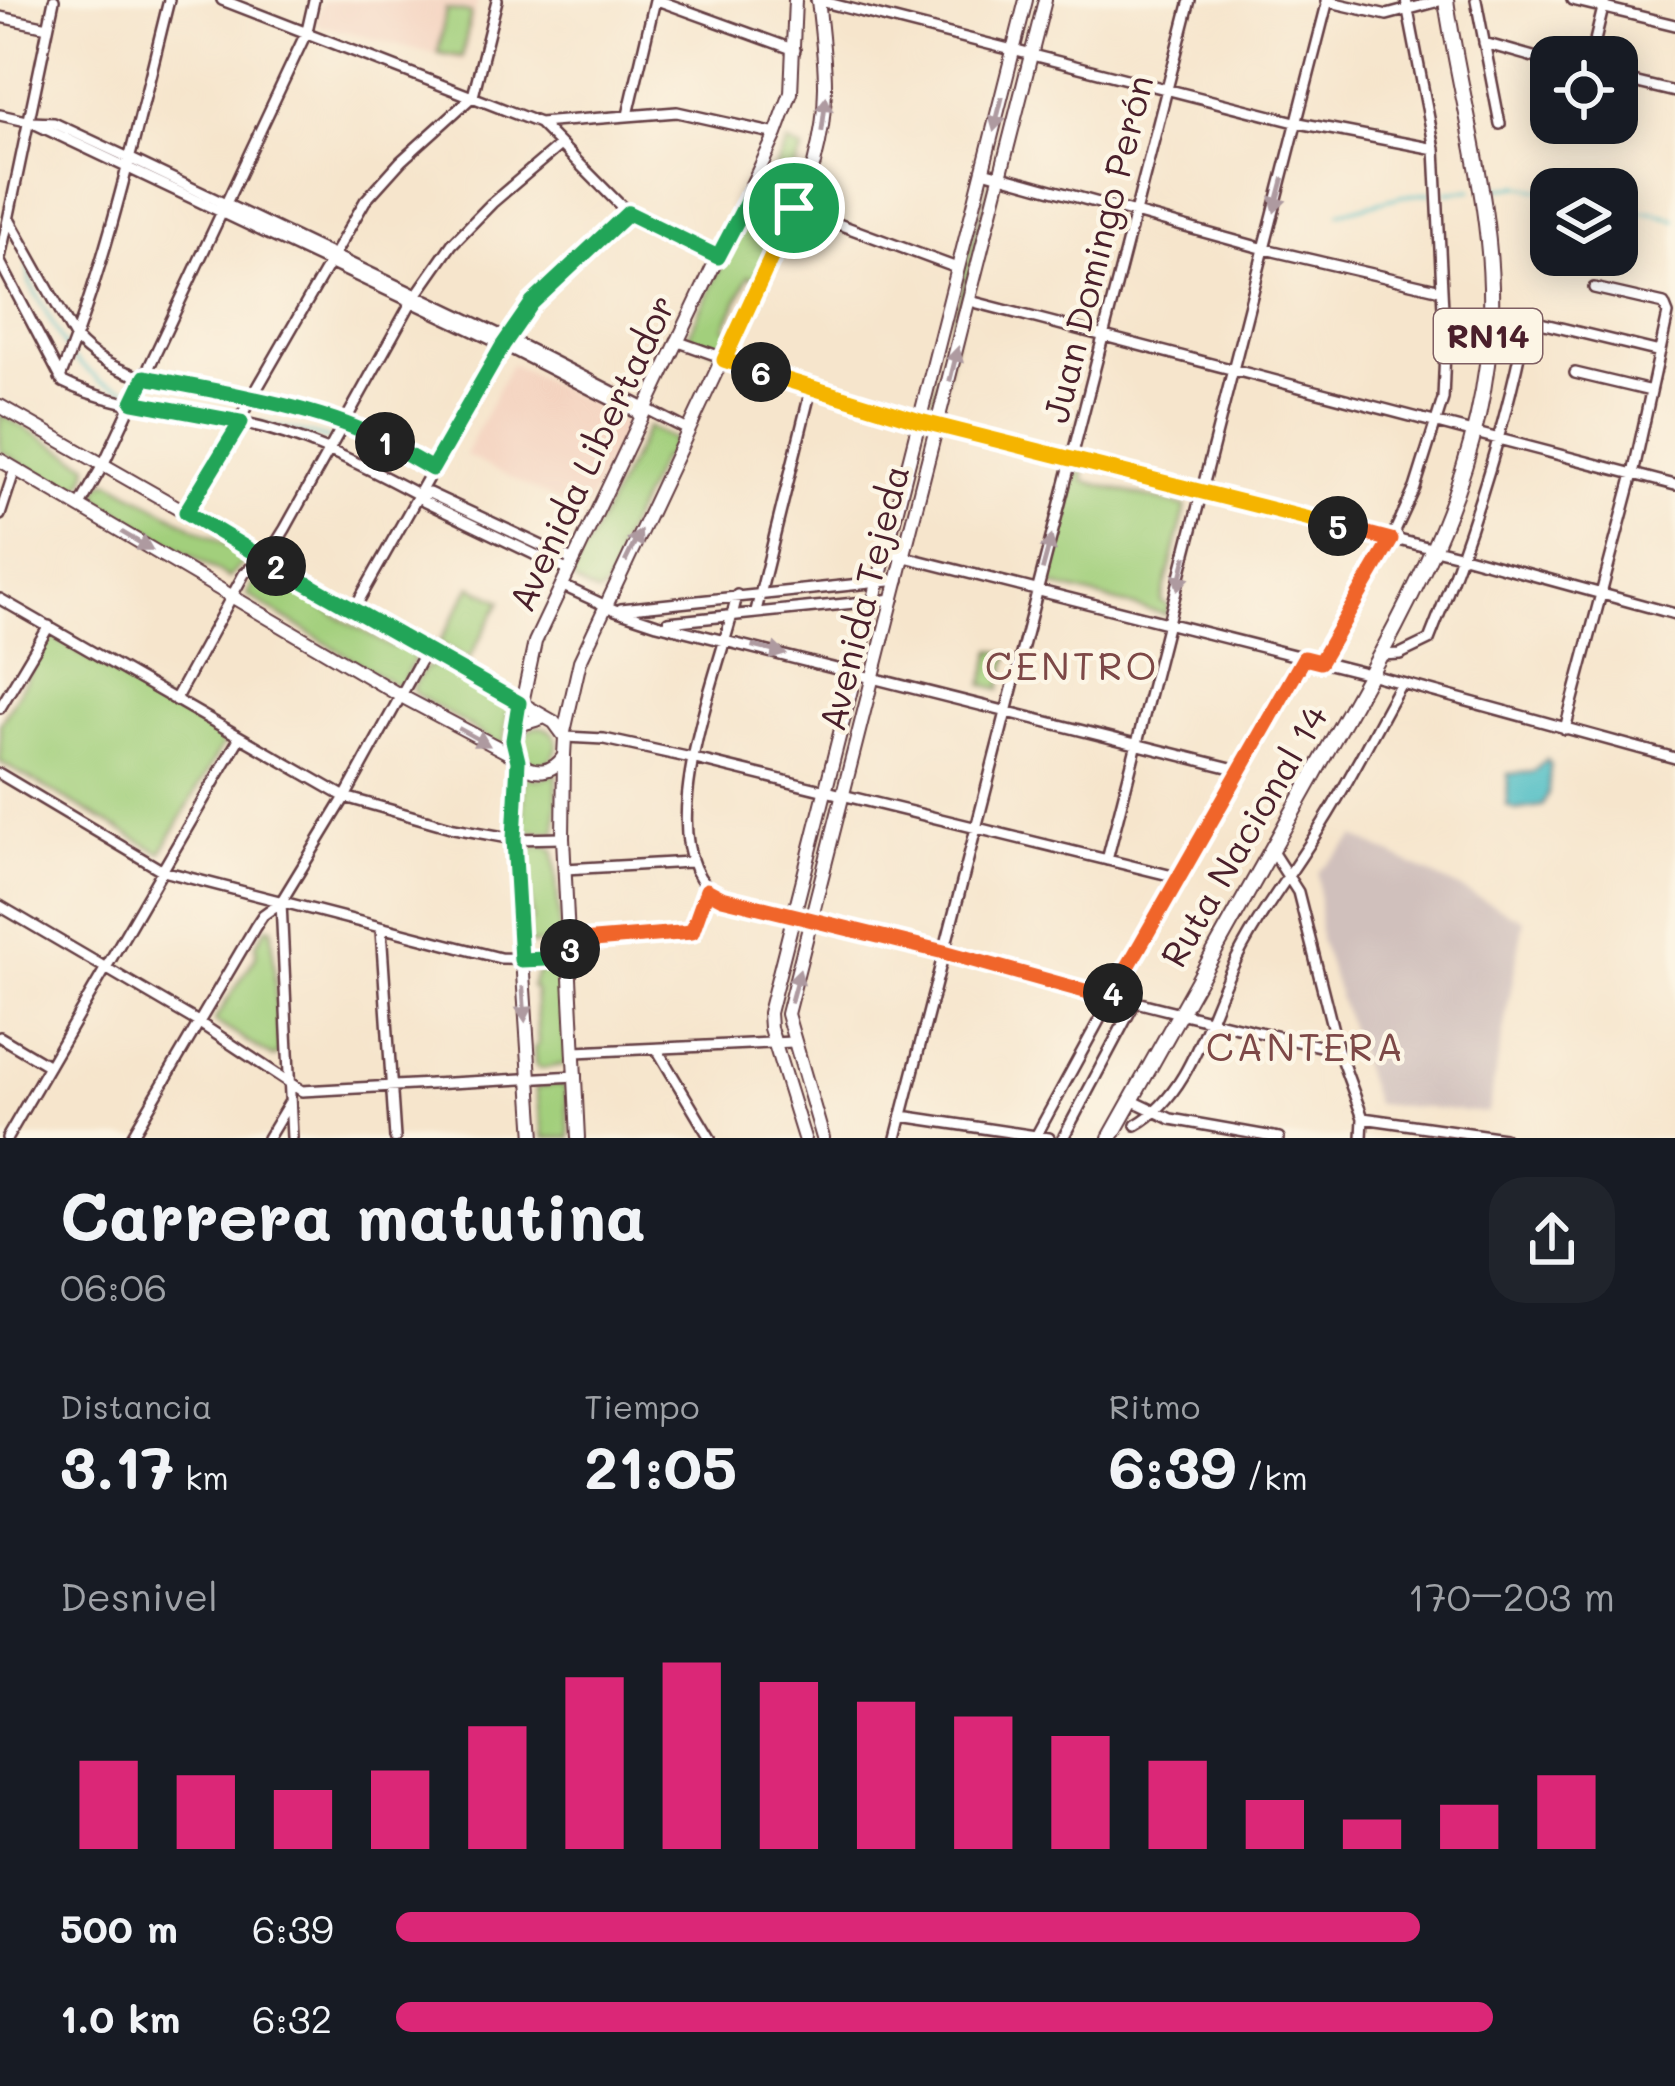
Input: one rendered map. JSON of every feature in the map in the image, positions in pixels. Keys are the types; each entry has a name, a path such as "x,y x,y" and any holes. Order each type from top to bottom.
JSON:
{"highway":[{"name":"Ruta Nacional 14","path":"1110,1138 1381,655 1435,550 1465,474 1491,311 1478,178 1444,0"}],"main road":[{"name":"Avenida Libertador","path":"516,732 535,642 776,134 791,93 795,0"},
{"name":"Avenida Libertador","path":"565,735 580,661 610,607 814,164 828,84 817,0"},
{"name":"Avenida Tejeda","path":"804,1138 774,1043 770,1012 1026,0"},
{"name":"Avenida Tejeda","path":"824,1138 787,1014 1045,0"},
{"path":"0,406 554,722 565,735 563,838 578,1138"},
{"path":"0,460 525,767 542,771 559,764 564,756"},
{"path":"533,1138 514,839 516,732 532,719 542,718"}],"street":[{"path":"54,0 0,260 60,379 75,388 241,422 333,449 425,502 551,563 569,565"},
{"path":"60,379 128,163 169,0"},
{"path":"222,0 538,123 628,213 718,257"},
{"path":"79,507 307,32 314,0"},
{"path":"186,512 379,182 472,96 497,0"},
{"path":"628,115 656,0 795,50"},
{"path":"817,0 1299,123 1435,149"},
{"name":"Juan Domingo Perón","path":"896,1138 1190,0"},
{"path":"1107,860 1299,123 1325,0 1387,15 1407,6 1444,0"},
{"path":"1476,0 1500,124"},
{"path":"1572,0 1604,4 1675,26"},
{"path":"1596,36 1604,4"},
{"path":"1320,662 1391,540 1443,399 1435,149 1407,6"},
{"path":"0,17 48,27"},
{"path":"1484,43 1530,56"},
{"path":"1638,83 1675,92"},
{"path":"538,123 677,112 776,134"},
{"path":"0,115 31,122 128,163 688,430"},
{"path":"176,698 231,597 275,545 333,449 414,298 452,244 560,145"},
{"path":"983,171 1264,249 1441,290"},
{"path":"752,192 957,268"},
{"path":"354,609 505,341 532,303 628,213"},
{"path":"10,221 89,354 145,377 346,425 432,469"},
{"path":"1565,729 1633,474 1668,314 1664,304 1594,288"},
{"path":"970,301 1675,485"},
{"path":"1491,311 1660,352"},
{"path":"1381,655 1400,653 1429,640 1463,556 1501,438 1527,318"},
{"path":"676,341 920,421 1463,556 1675,614"},
{"path":"1575,373 1651,391"},
{"path":"756,611 811,389"},
{"path":"0,515 15,469"},
{"path":"419,495 429,493 569,565"},
{"path":"885,552 1370,674 1675,758"},
{"path":"610,607 899,580"},
{"path":"561,585 657,624 1239,770"},
{"path":"737,595 691,758 690,862 707,890 722,898 1177,1015 1338,1050"},
{"path":"0,599 345,797 454,828 514,839 563,838"},
{"path":"657,624 894,599"},
{"path":"0,708 49,626"},
{"path":"131,1138 255,927 281,902 345,797 426,650"},
{"path":"1035,1137 1304,658"},
{"path":"1136,1125 1158,1112 1212,1022 1231,970 1286,874 1323,823 1401,683"},
{"path":"565,735 691,758 1177,878"},
{"path":"7,1138 240,737"},
{"path":"0,774 163,871 382,930 521,960 571,958"},
{"path":"1271,850 1298,892 1338,1050 1364,1118 1362,1138"},
{"path":"565,869 690,862"},
{"path":"569,942 692,932 707,890"},
{"path":"281,902 292,1138"},
{"path":"0,906 198,1022 302,1091 576,1076"},
{"path":"382,930 395,1138"},
{"path":"1063,1138 1134,1004"},
{"path":"0,1037 49,1066"},
{"path":"575,1052 793,1042"},
{"path":"658,1051 710,1138"},
{"path":"1131,1100 1171,1119 1279,1138"},
{"path":"268,1138 290,1103"},
{"path":"902,1116 1049,1138"},
{"path":"1364,1118 1504,1138"}],"shaded area":[{"path":"322,0 478,0 463,61 315,24"},
{"path":"511,364 629,423 583,514 465,455"},
{"path":"1356,837 1524,920 1488,1113 1375,1104 1320,939 1318,872"}],"green space":[{"path":"446,9 471,13 462,57 438,53"},
{"path":"787,143 803,150 790,179 774,172"},
{"path":"991,179 938,408 930,411 964,280 961,274"},
{"path":"757,198 785,212 755,278 749,276 725,327 732,332 724,349 718,351 690,340 689,334"},
{"path":"0,414 88,464 82,484 72,492 0,451"},
{"path":"648,427 675,440 616,552 619,561 603,592 597,594 575,582 572,575"},
{"path":"1076,471 1084,473 1084,481 1186,507 1161,602 1169,606 1167,615 1047,584"},
{"path":"110,481 246,560 229,578 101,501 97,494 102,483"},
{"path":"268,570 391,647 400,645 416,654 402,684 398,687 247,595 256,576"},
{"path":"471,586 501,601 469,659 439,643"},
{"path":"51,636 226,739 161,853 0,762 0,724"},
{"path":"992,650 1009,654 1000,689 983,685"},
{"path":"435,664 509,706 504,743 498,744 414,693 412,688 425,668"},
{"path":"539,727 552,732 557,745 552,758 539,763 526,758 521,745 526,732"},
{"path":"557,774 556,832 523,831 524,775 537,779"},
{"path":"544,845 554,850 561,940 533,945 527,925 532,920 524,863 531,848"},
{"path":"267,927 272,928 279,1054 272,1057 214,1021 256,956 256,944"},
{"path":"551,969 560,974 567,1064 540,1069 535,1065 538,1044 535,990 531,987 537,972"},
{"path":"565,1087 570,1138 544,1138 535,1088"}],"water":[{"path":"1546,760 1550,766 1548,794 1542,806 1516,810 1507,806 1508,774 1533,772"}],"waterway":[{"path":"1489,189 1530,188"},
{"path":"1447,192 1472,190"},
{"path":"1339,213 1431,193"},
{"path":"1638,212 1675,220"},
{"path":"28,265 30,283 66,348"},
{"path":"74,359 100,381 132,391"},
{"path":"148,396 233,416"},
{"path":"260,422 329,439"}],"district":[{"name":"CENTRO","path":"1072,666"},
{"name":"CANTERA","path":"1306,1047"}],"route":[{"path":"752,192 794,208 724,360 920,421 1391,540 1320,662 1304,658 1110,998 722,898 707,890 692,932 569,942 571,958 521,960 514,839 518,761 513,749 519,703 186,512 241,422 133,402 145,377 252,400 375,436 432,469 532,303 628,213 718,257 752,192"}]}
